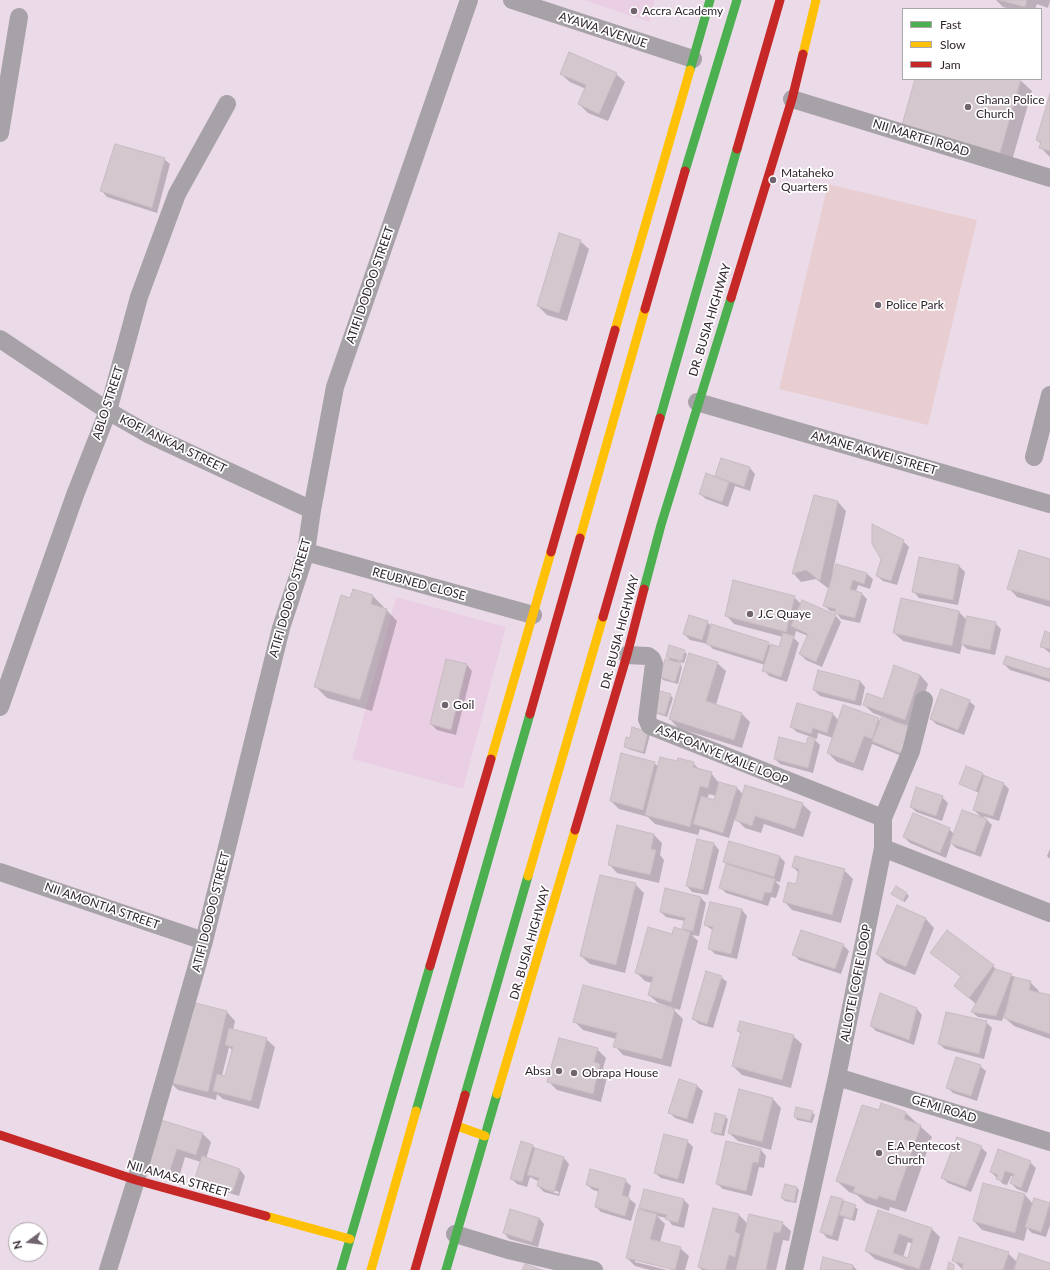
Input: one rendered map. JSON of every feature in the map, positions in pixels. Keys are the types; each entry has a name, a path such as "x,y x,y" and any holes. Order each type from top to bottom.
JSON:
{"main road":[{"path":"341,1270 533,615 710,0"},
{"path":"371,1270 676,200 736,0"},
{"name":"DR. BUSIA HIGHWAY","path":"415,1270 780,0"},
{"name":"DR. BUSIA HIGHWAY","path":"446,1270 455,1234 627,655 660,525 792,99 816,0"},
{"path":"457,1126 485,1136"},
{"name":"NII AMASA STREET","path":"0,1135 136,1180 350,1240"}],"street":[{"name":"ATIFI DODOO STREET","path":"108,1270 136,1180 204,941 281,628 306,552 312,510 335,387 469,0"},
{"name":"AYAWA AVENUE","path":"512,0 693,59"},
{"path":"0,133 19,17"},
{"name":"NII MARTEI ROAD","path":"792,99 1050,178"},
{"name":"ABLO STREET","path":"0,707 75,495 108,411 139,297 177,194 227,104"},
{"name":"KOFI ANKAA STREET","path":"0,339 108,411 148,434 312,510"},
{"path":"1034,457 1050,396"},
{"name":"AMANE AKWEI STREET","path":"697,402 1050,504"},
{"name":"REUBNED CLOSE","path":"306,552 533,615"},
{"name":"ASAFOANYE KAILE LOOP","path":"627,655 648,656 652,659 654,664 647,720 650,726 883,818"},
{"name":"ALLOTEI COFIE LOOP","path":"794,1270 837,1077 883,848 883,818 910,751 924,700"},
{"path":"883,848 1050,913"},
{"name":"NII AMONTIA STREET","path":"0,872 204,941"},
{"name":"GEMI ROAD","path":"837,1077 1050,1142"},
{"path":"455,1234 508,1250 594,1270"}],"shaded area":[{"name":"Accra Academy","path":"583,0 655,0 649,22"},
{"name":"Police Park","path":"828,184 977,220 928,425 779,389"},
{"path":"396,597 506,627 463,789 352,759"}],"building":[{"path":"999,0 1027,0 1025,7"},
{"path":"569,52 617,73 599,114 578,104 586,85 560,74"},
{"path":"915,80 1021,80 1000,153 902,125"},
{"path":"1050,94 1050,151 1039,148 1041,142 1036,140"},
{"path":"115,144 165,158 152,208 100,191"},
{"path":"559,233 581,240 559,313 537,306"},
{"path":"721,458 750,467 744,487 715,476"},
{"path":"706,473 729,482 722,502 699,494"},
{"path":"814,495 838,501 820,581 806,570 792,574"},
{"path":"872,524 904,540 891,581 876,576 881,559 872,544"},
{"path":"1019,550 1050,559 1050,601 1007,589"},
{"path":"919,557 959,565 953,600 912,592"},
{"path":"836,564 867,573 864,584 853,580 850,589 862,593 855,618 834,613 836,609 823,606"},
{"path":"733,580 795,596 786,632 725,616"},
{"path":"353,589 373,595 371,604 387,609 360,700 314,687 341,595 350,598"},
{"path":"901,598 959,611 952,646 893,633"},
{"path":"802,600 836,615 816,662 799,654 808,634 791,626"},
{"path":"689,615 708,621 702,640 683,634"},
{"path":"967,616 996,622 990,650 961,644"},
{"path":"711,624 769,642 763,661 706,644"},
{"path":"1045,631 1050,633 1050,649 1040,647"},
{"path":"783,633 794,636 781,677 762,671 771,644 779,647"},
{"path":"669,645 685,650 682,661 666,657"},
{"path":"689,653 718,662 706,701 742,713 734,740 669,719"},
{"path":"1006,656 1049,669 1050,667 1050,679 1003,664"},
{"path":"446,659 467,664 451,730 430,724"},
{"path":"665,659 681,663 675,682 660,677"},
{"path":"894,665 920,675 905,720 863,705 867,693 883,699"},
{"path":"818,670 860,681 855,701 813,690"},
{"path":"941,689 970,700 958,730 930,719"},
{"path":"657,690 671,694 665,715 655,712"},
{"path":"797,703 833,713 827,733 813,728 811,734 790,727"},
{"path":"843,705 879,718 872,739 864,736 854,763 827,753"},
{"path":"882,716 913,729 903,754 872,741"},
{"path":"632,727 648,732 643,752 624,747 626,737 630,738"},
{"path":"779,737 806,744 808,737 815,739 808,768 774,759"},
{"path":"621,753 655,762 643,810 610,801"},
{"path":"660,757 677,761 678,758 694,762 693,767 712,772 708,788 700,786 690,827 645,815"},
{"path":"966,766 983,773 976,791 959,784"},
{"path":"984,776 1004,783 993,816 973,810"},
{"path":"719,782 737,787 723,833 693,824 701,796 714,800"},
{"path":"745,785 803,803 795,829 755,816 752,826 735,820"},
{"path":"916,787 943,796 936,816 910,807"},
{"path":"962,810 987,819 975,852 950,843"},
{"path":"913,813 950,828 940,853 903,837"},
{"path":"617,825 654,834 651,849 656,850 650,875 608,865"},
{"path":"697,839 714,843 703,890 686,886"},
{"path":"729,841 780,856 774,877 723,862"},
{"path":"795,856 845,869 832,915 783,902 788,882 796,884 799,869 792,867"},
{"path":"726,864 775,879 771,893 765,892 762,901 719,888"},
{"path":"600,875 636,883 616,965 580,956"},
{"path":"896,886 907,893 903,901 891,894"},
{"path":"665,888 701,897 693,931 682,929 685,918 660,912"},
{"path":"710,902 742,909 731,954 708,949 713,927 704,925"},
{"path":"897,905 926,918 906,967 876,954"},
{"path":"648,927 672,934 674,927 690,932 671,1002 648,995 653,977 635,973"},
{"path":"801,930 844,944 835,969 792,955"},
{"path":"947,930 994,965 969,998 954,986 961,976 930,953"},
{"path":"995,969 1012,974 996,1016 971,1012"},
{"path":"706,971 722,976 707,1024 692,1019"},
{"path":"1014,977 1031,981 1029,990 1050,995 1050,1034 1004,1018"},
{"path":"583,985 675,1009 662,1059 613,1047 617,1033 573,1022"},
{"path":"880,993 917,1008 909,1040 870,1026"},
{"path":"188,1001 227,1011 208,1092 168,1082"},
{"path":"946,1012 987,1021 979,1054 938,1044"},
{"path":"740,1021 794,1035 782,1080 732,1066 741,1032 737,1031"},
{"path":"229,1028 267,1038 251,1101 213,1091 217,1074 225,1076 233,1047 225,1045"},
{"name":"Obrapa House","path":"559,1038 598,1048 594,1062 600,1064 593,1094 547,1082"},
{"path":"956,1057 981,1065 971,1096 946,1088"},
{"path":"679,1079 697,1085 687,1119 668,1113"},
{"path":"739,1089 773,1098 762,1142 728,1133"},
{"name":"E.A Pentecost Church","path":"881,1103 906,1112 904,1119 921,1125 895,1201 879,1196 877,1200 853,1192 855,1187 836,1181 862,1105 879,1110"},
{"path":"796,1107 813,1111 810,1121 794,1117"},
{"path":"715,1113 726,1116 721,1134 711,1132"},
{"path":"161,1120 203,1133 196,1155 177,1149 169,1173 147,1166"},
{"path":"664,1134 688,1140 678,1179 654,1173"},
{"path":"957,1137 982,1146 966,1187 941,1178"},
{"path":"521,1141 533,1145 522,1182 510,1179"},
{"path":"726,1141 761,1149 758,1163 753,1162 746,1191 716,1184"},
{"path":"535,1148 564,1157 554,1192 537,1186 539,1178 527,1175"},
{"path":"998,1149 1031,1161 1021,1188 1010,1183 1014,1174 1005,1171 1002,1181 996,1179 998,1175 990,1172"},
{"path":"202,1156 240,1169 233,1191 195,1178"},
{"path":"590,1169 626,1179 622,1195 630,1198 625,1216 595,1207 599,1189 586,1185"},
{"path":"983,1183 1025,1194 1015,1233 973,1221"},
{"path":"785,1184 797,1187 794,1202 781,1198"},
{"path":"644,1189 684,1199 678,1223 665,1219 667,1215 639,1208"},
{"path":"831,1196 843,1199 832,1236 820,1232"},
{"path":"1034,1198 1050,1203 1041,1232 1025,1227"},
{"path":"844,1201 856,1205 852,1219 839,1215"},
{"path":"713,1208 739,1214 735,1232 740,1234 735,1257 729,1255 725,1270 708,1270 698,1267"},
{"path":"510,1209 539,1218 532,1242 503,1233"},
{"path":"638,1209 657,1214 650,1239 681,1247 675,1270 626,1258"},
{"path":"878,1210 932,1228 919,1269 865,1251","holes":["899,1234 913,1239 908,1258 893,1253"]},
{"path":"749,1214 783,1222 780,1233 774,1232 766,1269 769,1270 736,1270"},
{"path":"959,1237 1009,1252 1003,1270 962,1270 963,1264 952,1261"},
{"path":"1019,1253 1050,1263 1050,1270 1014,1270"},
{"path":"823,1257 853,1265 852,1270 820,1270"},
{"path":"949,1262 954,1265 954,1270 947,1270"},
{"path":"525,1264 542,1270 522,1270"}],"traffic: fast":[{"path":"690,70 710,0"},
{"path":"685,171 737,0"},
{"path":"660,418 737,149"},
{"path":"644,589 661,525 731,298"},
{"path":"416,1111 530,714"},
{"path":"465,1095 528,876"},
{"path":"341,1270 430,966"},
{"path":"446,1270 497,1094"}],"traffic: slow":[{"path":"803,54 816,0"},
{"path":"615,330 690,70"},
{"path":"580,538 645,309"},
{"path":"491,759 551,552"},
{"path":"528,876 603,617"},
{"path":"497,1094 575,830"},
{"path":"371,1270 416,1111"},
{"path":"457,1126 485,1136"},
{"path":"266,1216 350,1239"}],"traffic: jam":[{"path":"737,149 780,0"},
{"path":"731,298 792,99 803,54"},
{"path":"645,309 685,171"},
{"path":"551,552 615,330"},
{"path":"603,617 660,418"},
{"path":"530,714 580,538"},
{"path":"575,830 627,655 644,589"},
{"path":"430,966 491,759"},
{"path":"415,1270 465,1095"},
{"path":"0,1135 136,1180 266,1216"}],"place":[{"name":"Accra Academy","path":"634,11"},
{"name":"Ghana Police Church","path":"968,107"},
{"name":"Mataheko Quarters","path":"773,180"},
{"name":"Police Park","path":"878,305"},
{"name":"J.C Quaye","path":"750,614"},
{"name":"Goil","path":"445,705"},
{"name":"Absa","path":"559,1071"},
{"name":"Obrapa House","path":"574,1073"},
{"name":"E.A Pentecost Church","path":"879,1153"}]}
